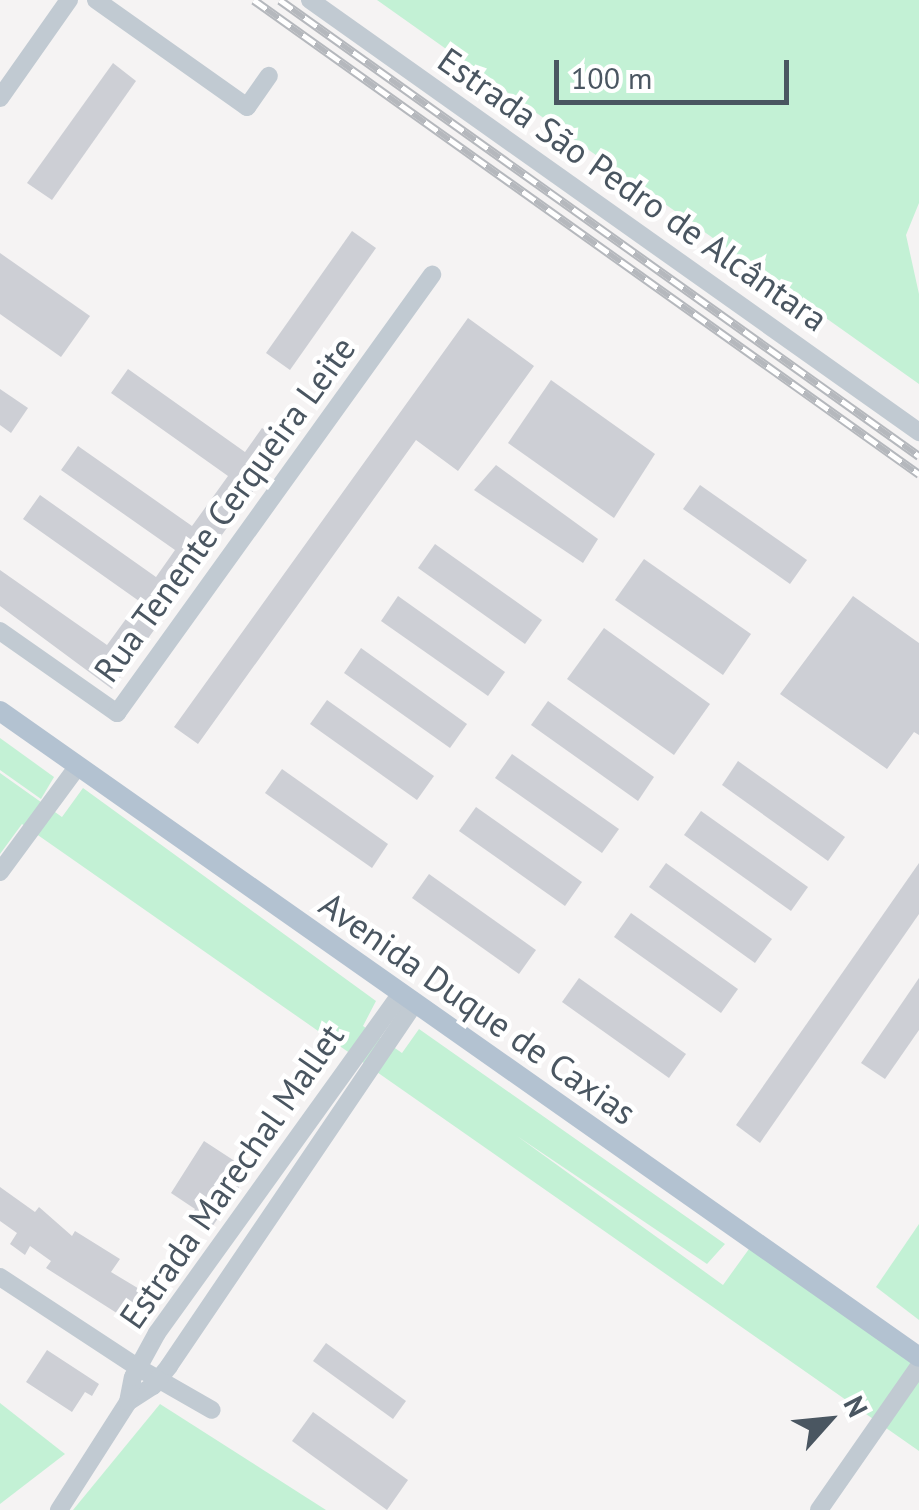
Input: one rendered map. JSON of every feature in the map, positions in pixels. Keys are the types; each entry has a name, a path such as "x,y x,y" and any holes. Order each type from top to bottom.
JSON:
{"main road":[{"name":"Avenida Duque de Caxias","path":"0,711 919,1357"}],"street":[{"path":"0,98 69,0"},
{"path":"96,0 248,106 268,76"},
{"name":"Estrada São Pedro de Alcântara","path":"310,0 919,432"},
{"name":"Rua Tenente Cerqueira Leite","path":"0,631 117,713 432,275"},
{"path":"0,872 78,766"},
{"name":"Estrada Marechal Mallet","path":"59,1510 128,1402 137,1367 250,1204 408,998"},
{"name":"Estrada Marechal Mallet","path":"128,1402 158,1380 269,1219 408,998"},
{"path":"250,1204 269,1219"},
{"path":"0,1277 137,1367 212,1410"},
{"path":"819,1510 919,1366"}],"green space":[{"path":"377,0 919,0 919,203 906,235 919,294 919,384"},
{"path":"0,738 54,777 41,799 0,770"},
{"path":"0,773 62,817 83,788 376,1001 363,1026 402,1053 419,1029 725,1244 707,1264 517,1136 723,1285 754,1242 919,1361 919,1451 22,824 0,854"},
{"path":"919,1224 919,1320 876,1287"},
{"path":"0,1403 65,1454 0,1504"},
{"path":"160,1404 326,1510 73,1510"}],"building":[{"path":"113,63 136,81 52,200 27,183"},
{"path":"352,231 376,248 290,370 266,353"},
{"path":"0,253 90,316 61,357 0,314"},
{"path":"468,318 534,366 458,471 416,440 198,744 174,727"},
{"path":"128,369 245,452 262,428 286,445 112,689 0,606 0,570 107,645 139,601 23,519 40,495 156,577 175,550 61,470 78,446 192,526 228,476 111,393"},
{"path":"551,380 655,454 614,518 508,443"},
{"path":"0,389 28,408 11,433 0,425"},
{"path":"496,465 598,539 583,563 474,490"},
{"path":"700,485 807,560 790,584 683,509"},
{"path":"435,544 542,620 525,644 418,568"},
{"path":"644,559 751,634 723,675 615,600"},
{"path":"398,596 505,672 488,696 381,621"},
{"path":"853,596 919,643 919,735 914,732 887,769 780,694"},
{"path":"604,628 710,704 674,755 567,679"},
{"path":"361,648 467,724 450,748 344,673"},
{"path":"327,700 434,776 417,800 310,724"},
{"path":"548,701 654,777 638,801 531,725"},
{"path":"512,754 619,829 602,853 495,778"},
{"path":"738,761 845,837 828,861 722,785"},
{"path":"282,769 388,844 372,868 265,793"},
{"path":"476,807 582,882 565,906 459,831"},
{"path":"701,811 808,887 791,911 684,835"},
{"path":"666,863 772,939 755,963 649,887"},
{"path":"919,863 919,914 760,1143 736,1125"},
{"path":"429,874 536,950 519,974 412,898"},
{"path":"631,913 738,989 721,1013 614,937"},
{"path":"579,978 686,1054 669,1078 562,1002"},
{"path":"919,978 919,1030 885,1079 861,1063"},
{"path":"204,1141 250,1171 210,1230 190,1217 195,1209 171,1193"},
{"path":"0,1187 35,1212 39,1207 72,1236 75,1231 120,1259 111,1272 156,1299 143,1317 134,1324 46,1268 51,1261 30,1246 25,1255 10,1244 17,1233 0,1221"},
{"path":"326,1343 406,1401 393,1419 313,1361"},
{"path":"47,1350 99,1384 92,1396 85,1392 72,1412 26,1382"},
{"path":"313,1412 408,1480 387,1510 292,1441"}],"railway":[{"path":"254,0 919,474"},
{"path":"280,0 919,456"}]}
